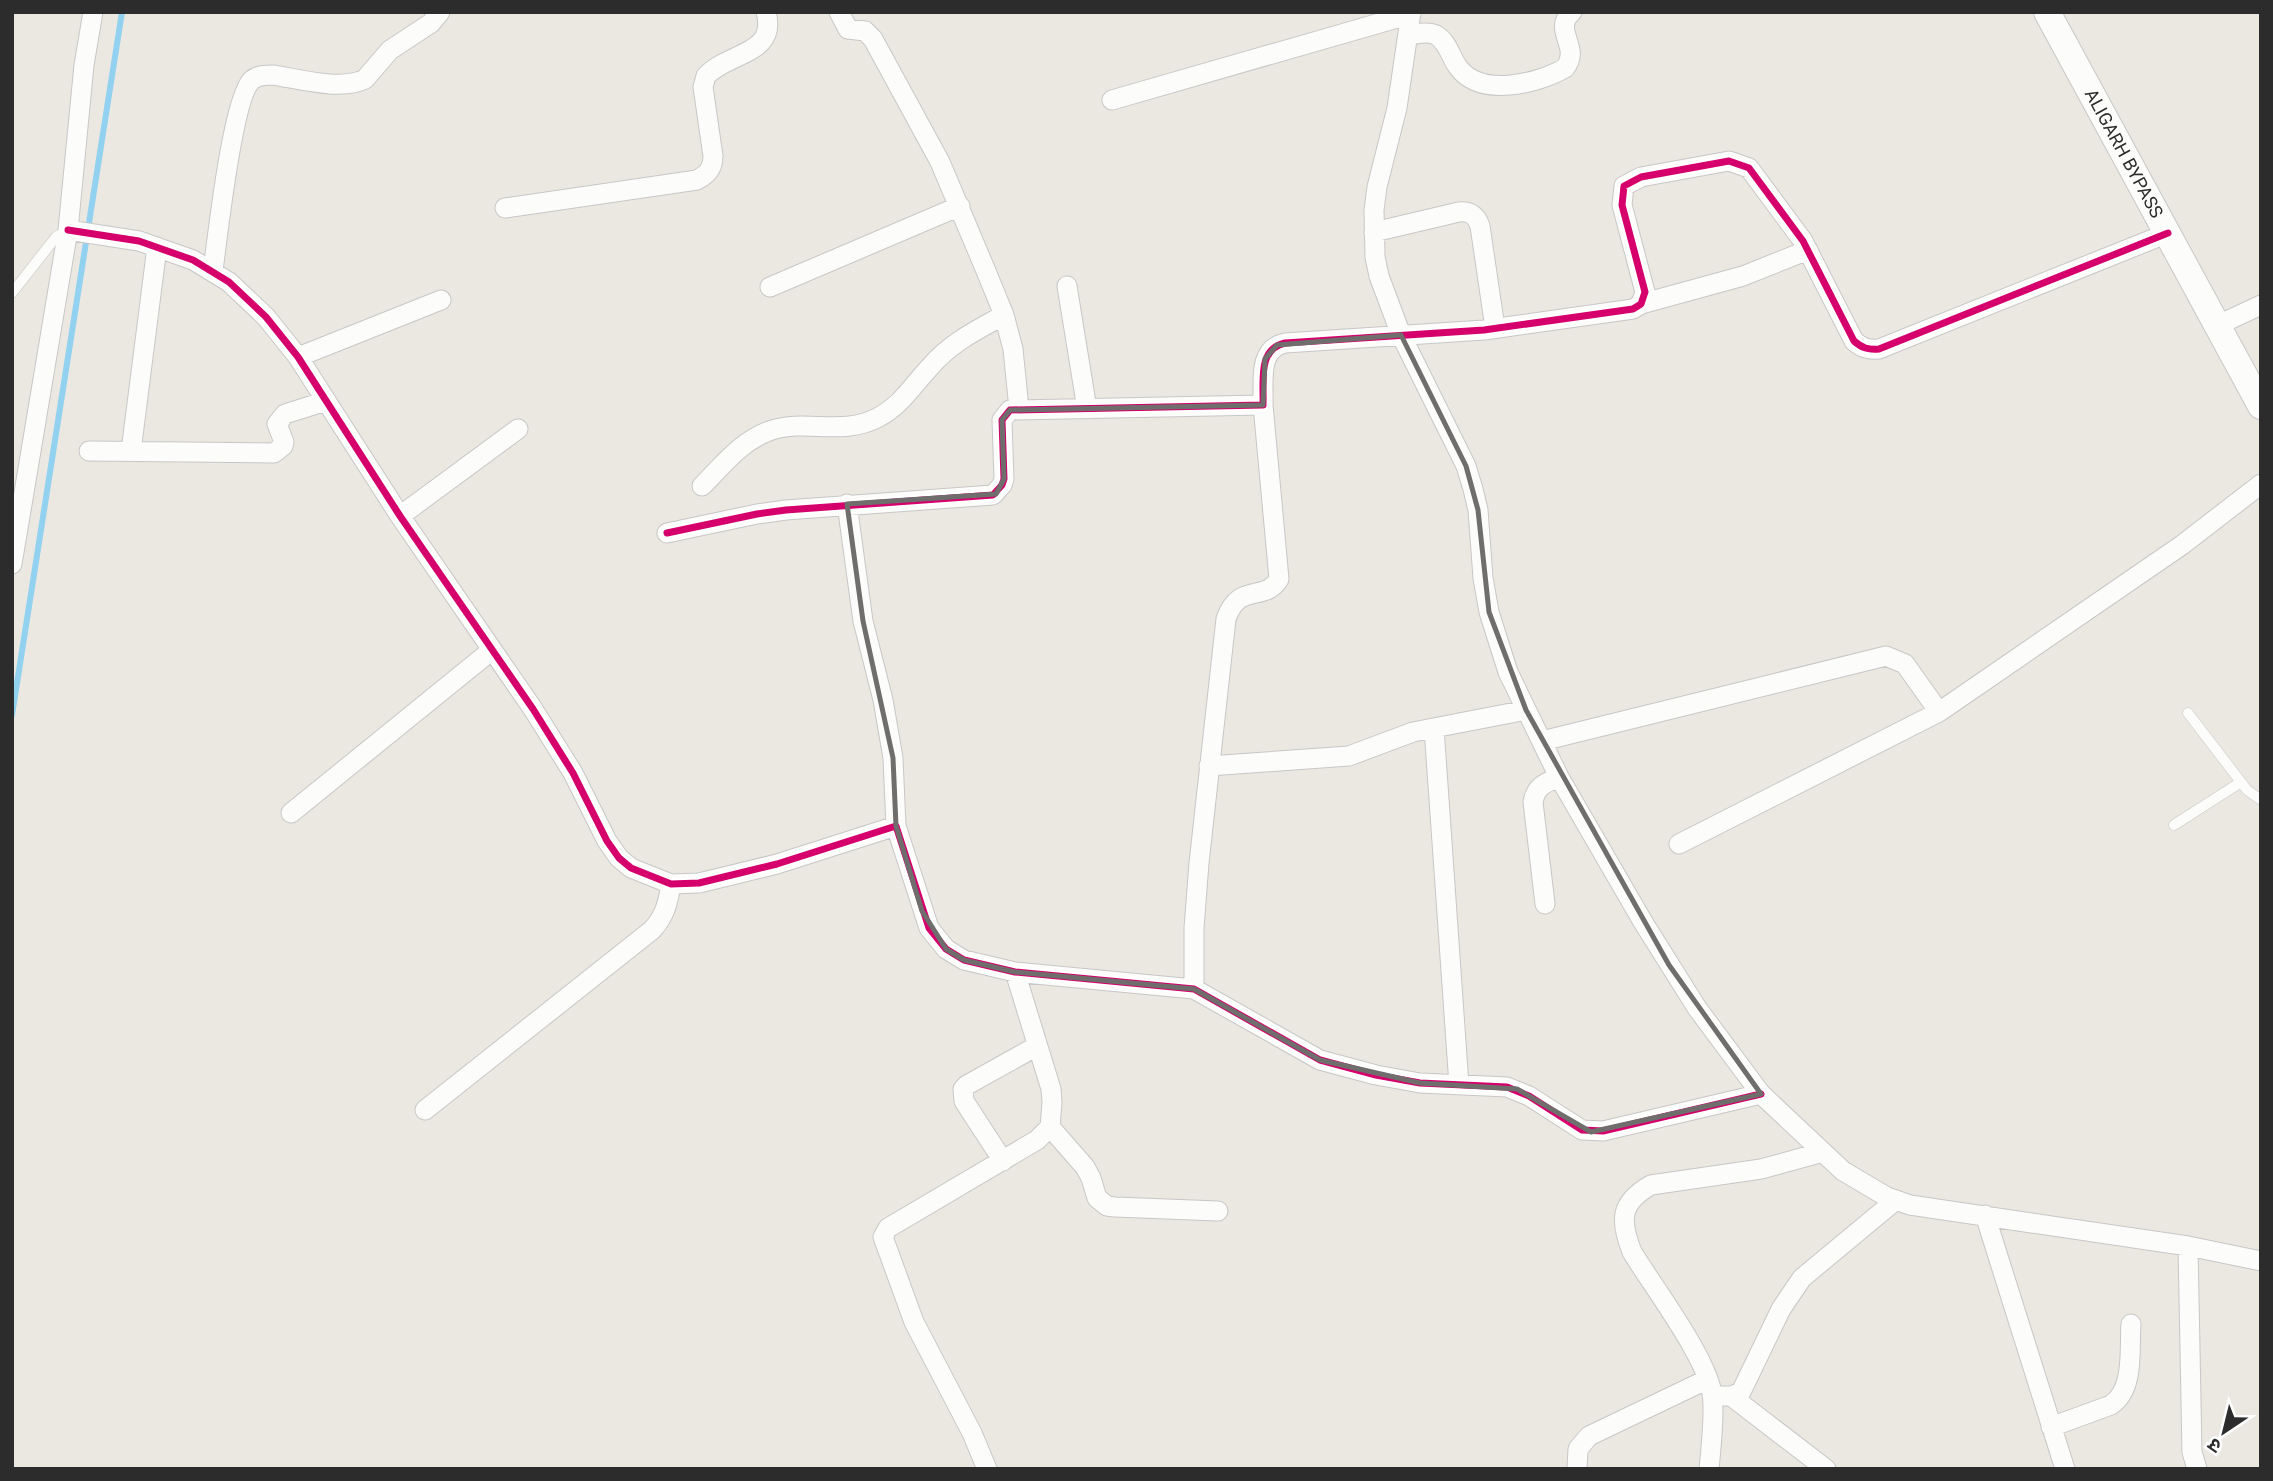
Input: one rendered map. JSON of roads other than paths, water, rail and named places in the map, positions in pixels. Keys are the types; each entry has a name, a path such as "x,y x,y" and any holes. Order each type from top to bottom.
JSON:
{"main road":[{"name":"ALIGARH BYPASS","path":"2047,12 2261,406"}],"street":[{"path":"12,564 80,232 84,65 93,12"},
{"path":"213,271 224,185 237,119 245,89 252,80 273,75 344,85 358,83 365,79 398,42 431,23 440,12"},
{"path":"505,208 697,180 705,176 713,161 703,87 706,76 722,63 759,46 767,36 769,28 766,12"},
{"path":"839,12 848,29 865,31 873,39 940,162 960,206 1004,316 1013,349 1019,409"},
{"path":"1408,35 1436,36 1445,43 1458,68 1465,74 1484,84 1508,86 1565,68 1571,52 1564,20 1572,12"},
{"path":"1112,100 1411,13 1397,108 1377,187 1374,233 1379,276 1401,335 1470,477 1478,510 1483,578 1489,612 1504,662 1559,777 1683,986 1761,1094 1843,1171 1866,1186 1910,1205 2188,1246 2261,1261"},
{"path":"1641,304 1644,285 1622,205 1624,186 1641,177 1729,161 1749,168 1757,177 1808,250 1854,341 1861,347 1879,349 2168,233"},
{"path":"770,287 960,206"},
{"path":"1374,233 1459,212 1467,211 1472,214 1480,226 1495,328"},
{"path":"80,232 157,247 213,271 251,301 298,357 400,516 533,709 573,773 607,841 619,858 631,868 671,884 699,883 777,864 896,826"},
{"path":"131,451 157,247"},
{"path":"1194,989 1194,928 1226,620 1230,608 1241,596 1271,587 1279,579 1263,405 1265,359 1268,352 1277,345 1495,328 1624,311 1743,276 1808,250"},
{"path":"1067,286 1087,409"},
{"path":"298,357 441,300"},
{"path":"2218,325 2261,305"},
{"path":"702,486 736,451 772,430 793,427 842,428 876,419 895,407 930,366 961,339 1004,316"},
{"path":"89,451 274,453 284,442 277,424 282,416 326,401"},
{"path":"667,533 757,514 847,504 993,495 1004,479 1002,420 1010,410 1263,405"},
{"path":"400,516 518,429"},
{"path":"1679,844 1939,712 2182,544 2261,484"},
{"path":"847,504 863,621 883,700 893,758 896,826 922,911 935,938 946,949 964,960 1015,972 1194,989 1320,1060 1376,1075 1430,1084 1499,1085 1517,1089 1570,1124 1591,1132 1761,1094"},
{"path":"291,813 492,650"},
{"path":"1542,741 1886,656 1905,664 1939,712"},
{"path":"1209,766 1349,756 1401,736 1526,710"},
{"path":"1434,728 1459,1085"},
{"path":"1545,904 1533,802 1537,789 1543,783 1559,777"},
{"path":"425,1110 652,930 666,912 671,884"},
{"path":"987,1469 972,1433 915,1322 883,1237 888,1228 1037,1140 1050,1127 1053,1112 1051,1089 1015,972"},
{"path":"1003,1161 964,1101 964,1089 1037,1046"},
{"path":"1050,1127 1085,1167 1097,1198 1107,1206 1218,1211"},
{"path":"1823,1152 1761,1169 1651,1185 1629,1201 1624,1215 1626,1236 1632,1252 1717,1390 1826,1469"},
{"path":"1577,1469 1578,1449 1589,1436 1717,1390 1738,1394 1746,1385 1781,1309 1802,1278 1896,1200"},
{"path":"1984,1215 2065,1469"},
{"path":"2188,1246 2192,1452 2197,1469"},
{"path":"2052,1427 2119,1400 2127,1383 2131,1324"},
{"path":"1709,1469 1717,1390"}],"lane":[{"path":"12,293 56,237 80,232"},
{"path":"2188,713 2241,782 2255,798 2261,800"},
{"path":"2174,825 2241,782"}],"waterway":[{"path":"12,715 122,12"}]}
